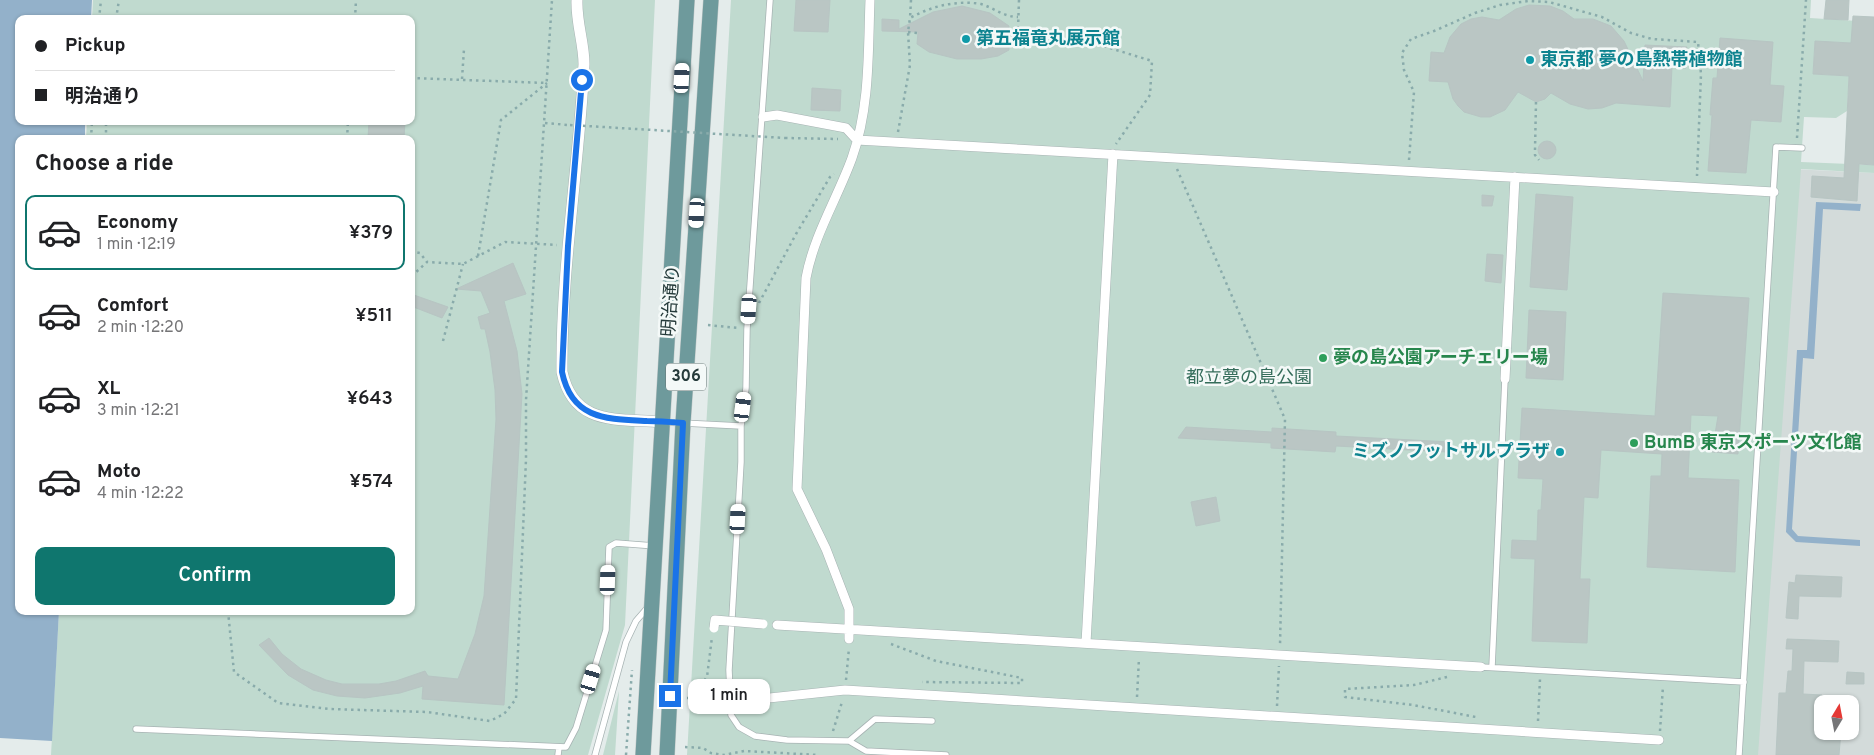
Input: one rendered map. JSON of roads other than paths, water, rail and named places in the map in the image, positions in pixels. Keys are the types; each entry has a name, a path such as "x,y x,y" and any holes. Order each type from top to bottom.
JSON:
{"main road":[{"name":"明治通り","path":"643,755 687,0"},
{"name":"明治通り","path":"667,755 683,423 711,0"}],"street":[{"path":"577,0 576,14 584,62 568,246 562,372 565,385 575,402 593,414 611,420 662,422"},
{"path":"849,634 849,609 826,549 796,489 806,278 810,257 817,237 852,158 866,106 870,0"},
{"path":"763,117 777,115 846,128 857,140 1774,192"},
{"path":"1086,642 1111,154"},
{"path":"1505,378 1515,177"},
{"path":"714,628 715,620 763,624"},
{"path":"777,625 849,634 885,632 1086,642 1481,667"},
{"path":"741,701 846,687 1136,709 1659,740"}],"lane":[{"path":"770,0 747,329 746,388 741,426 741,462 729,670 731,715 739,727 755,736 787,740 849,741 866,751 946,755"},
{"path":"1739,755 1776,147 1799,148"},
{"path":"1492,667 1505,378"},
{"path":"662,422 741,426"},
{"path":"136,729 566,747 576,728 606,630 609,548 616,543 655,546"},
{"path":"595,755 626,642 636,621 651,603"},
{"path":"1481,667 1744,682"},
{"path":"849,741 874,719 932,721"},
{"path":"558,755 559,747"}],"water":[{"path":"0,0 92,0 91,15 15,15 15,125 85,125 85,135 15,135 15,615 59,615 52,741 0,738"},
{"path":"1816,202 1861,204 1860,211 1823,209 1814,359 1803,358 1792,529 1798,536 1860,540 1860,546 1796,542 1786,532 1797,350 1807,350"}],"place":[{"name":"第五福竜丸展示館","path":"966,39"},
{"name":"東京都 夢の島熱帯植物館","path":"1530,60"},
{"name":"夢の島公園アーチェリー場","path":"1323,358"},
{"name":"BumB 東京スポーツ文化館","path":"1634,443"},
{"name":"ミズノフットサルプラザ","path":"1560,452"}],"park label":[{"name":"都立夢の島公園","path":"1249,378"}]}
